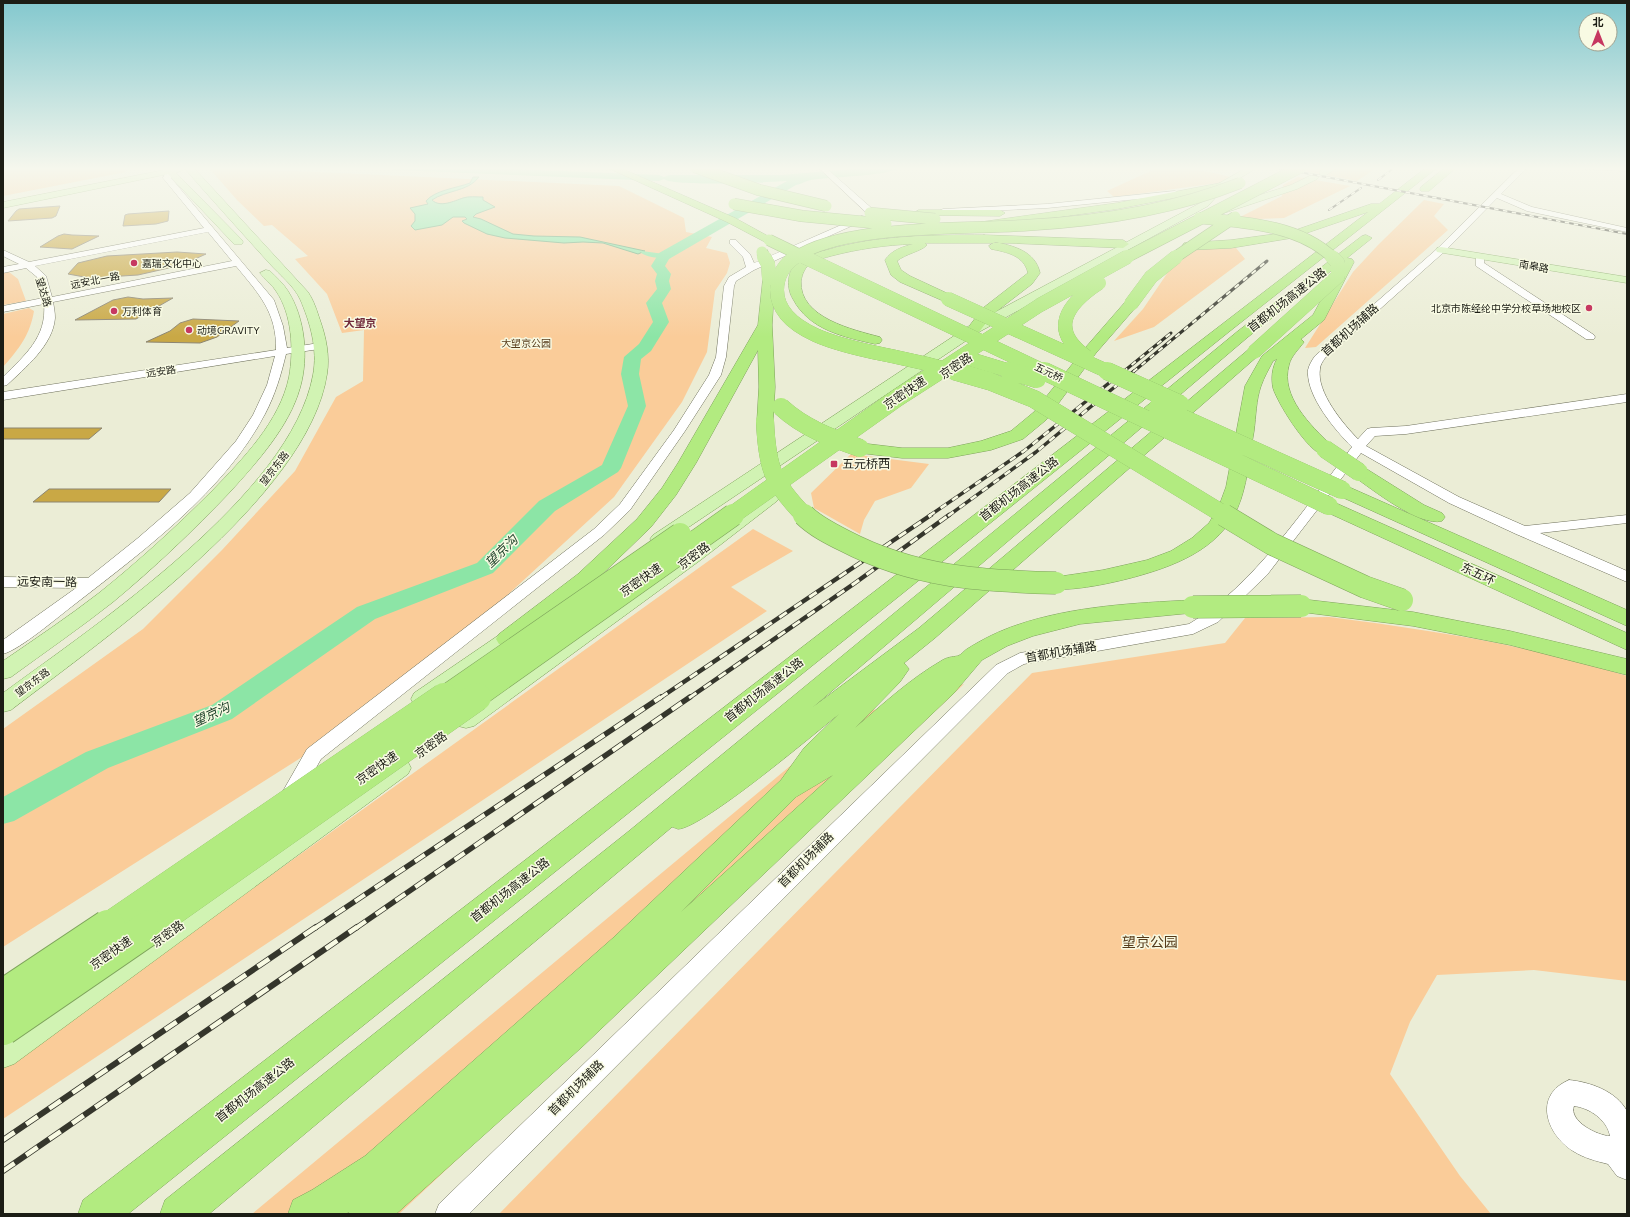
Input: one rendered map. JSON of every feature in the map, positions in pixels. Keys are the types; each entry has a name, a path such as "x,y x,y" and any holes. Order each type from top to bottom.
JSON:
{"highway":[{"path":"735,224 745,234 770,242"},
{"path":"738,224 770,242"},
{"path":"891,224 1123,244"},
{"path":"1009,224 857,242 831,249 807,261 798,271 795,285 801,304 813,318 828,325 875,340 967,358 1014,371 1054,384 1176,432"},
{"path":"1034,224 889,233 848,238 818,246 790,260 783,267 776,284 778,301 786,315 798,325 832,341 862,350 962,372 1010,388 1034,399 1272,544 1365,587 1540,645"},
{"path":"996,233 1031,232 1093,224"},
{"name":"京密快速","path":"3,997 251,830 933,360 1027,301 1172,224"},
{"name":"京密快速","path":"3,1028 268,845 897,398 1040,305 1151,243 1194,224"},
{"path":"1112,373 1080,352 1067,336 1064,324 1065,319 1077,300 1089,289 1110,277 1215,224"},
{"path":"767,387 781,407 796,421 812,431 860,448 902,452 948,452 985,446 1017,435 1040,416 1091,350 1151,277 1172,259 1224,224"},
{"path":"639,839 706,803 915,642 1254,352 1338,276 1338,263 1324,249 1302,238 1258,225 1247,224"},
{"path":"807,261 846,248 887,242 958,238 1188,246 1231,244 1292,235 1322,224"},
{"name":"首都机场高速公路","path":"97,1214 1359,224"},
{"name":"首都机场高速公路","path":"179,1214 639,839 1243,334 1383,224"},
{"path":"770,242 765,325 767,387 765,421 767,453 776,481 791,502 809,520 841,540 882,557 954,576 1007,582 1056,583 1108,577 1152,566 1189,548 1214,530 1229,506 1236,484 1253,386 1258,373 1267,359 1319,317"},
{"name":"五元桥","path":"770,242 1176,432 1346,487"},
{"name":"五元桥","path":"770,242 1346,487"},
{"path":"974,329 988,311 1027,281 1034,273 1034,266 1029,260 1019,253 1002,248 964,242 922,245 906,249 891,260 895,272 905,279 948,299 1112,373 1346,487 1417,509 1559,572 1627,605"},
{"path":"1346,487 1325,448 1304,428 1288,403 1278,378 1281,364 1289,351 1319,317 1356,246"},
{"path":"507,639 585,579 644,523 669,491 687,463 765,325"},
{"name":"东五环","path":"1346,487 1627,619"},
{"name":"东五环","path":"1346,487 1627,642"},
{"path":"786,790 832,762 913,692 948,667 1020,632 1090,615 1193,607 1300,606 1413,619 1540,645 1627,667"},
{"path":"307,1214 326,1204 378,1169 624,948 786,790 813,755 892,676 915,642"},
{"path":"367,1214 570,1035 945,687 973,656"}],"main road":[{"name":"望京东路","path":"3,672 87,612 145,565 187,527 242,469 269,433 293,388 297,346 294,321 284,293 215,224"},
{"name":"望京东路","path":"3,704 123,615 201,548 256,490 288,448 309,412 320,374 319,343 316,321 304,296 233,224"},
{"name":"京密路","path":"3,989 293,791 507,639 974,329 1168,224"},
{"name":"京密路","path":"3,1053 695,555 822,458 1046,305 1109,269 1195,224"},
{"name":"南皋路","path":"1442,248 1480,257 1627,279"},
{"name":"南皋路","path":"1442,248 1627,279"}],"street":[{"path":"172,518 236,449 251,428 272,386 281,349 275,312 269,300 251,280 210,229 208,224"},
{"path":"293,791 314,754 599,532 625,507 679,431 715,375 721,357 729,286 732,279 751,268 851,224"},
{"name":"首都机场辅路","path":"449,1214 1002,669 1020,659 1193,629 1212,618 1262,572 1359,447 1344,433 1330,414 1316,382 1314,369 1320,356 1442,248 1467,224"},
{"path":"1597,224 1627,230"},
{"path":"3,270 210,229"},
{"path":"733,242 747,256 751,268"},
{"name":"望达路","path":"3,253 28,265 41,276 48,300 50,318 44,337 27,359 3,383"},
{"path":"1480,257 1479,264 1590,337"},
{"name":"远安北一路","path":"3,309 238,263"},
{"path":"251,280 276,285"},
{"name":"远安路","path":"3,396 319,343"},
{"name":"远安路","path":"3,391 281,349"},
{"path":"1627,398 1453,424 1406,430 1371,432 1359,447 1454,500 1627,577"},
{"path":"3,648 50,617 172,518 242,469"},
{"path":"1521,531 1627,519"},
{"name":"远安南一路","path":"3,582 92,583"}],"green space":[{"name":"大望京公园","path":"262,224 685,224 686,232 712,237 706,248 727,253 730,263 727,273 715,291 707,352 682,402 614,497 488,613 321,745 3,947 3,729 143,629 222,550 295,471 336,397 363,381 364,330 342,333 327,294 295,259 308,256 272,225 264,226"},
{"path":"1400,224 1442,224 1448,230 1316,347 1305,348 1353,272"},
{"path":"1236,248 1245,259 1154,327 1114,341 1143,309 1183,250"},
{"path":"9,272 18,279 26,301 3,305 3,273"},
{"path":"29,308 34,311 27,335 19,348 3,367 3,314"},
{"path":"851,454 929,464 911,488 875,501 864,520 860,534 814,508 811,493"},
{"path":"753,529 793,551 731,587 767,611 3,1119 3,1068"},
{"name":"望京公园","path":"1329,617 1405,627 1517,647 1590,665 1627,676 1627,981 1534,970 1437,975 1410,1022 1390,1074 1460,1176 1491,1214 499,1214 1032,673 1225,643 1245,618"},
{"path":"964,684 399,1214 252,1214 849,717"}],"shaded area":[{"path":"413,224 444,224 415,230 411,226"},
{"path":"466,224 491,224 513,234 580,237 645,251 638,254 603,243 564,243 505,238 487,234"}],"building":[{"path":"123,224 157,224 156,224 123,226"},
{"path":"64,234 99,236 72,249 40,247"},
{"name":"嘉瑞文化中心","path":"177,252 206,254 182,265 138,275 90,278 68,274 78,263 107,256"},
{"path":"128,297 143,299 173,298 136,319 75,320 113,300"},
{"path":"193,319 239,321 217,337 200,343 146,342 170,331 180,323"},
{"path":"3,428 102,428 89,439 3,439"},
{"path":"49,489 171,489 159,502 33,502"}],"waterway":[{"name":"望京沟","path":"3,812 97,760 222,712 366,613 485,568 547,506 611,468 637,406 630,374 633,357 645,347 661,322 654,303 664,289 662,281 664,274 658,266 664,256 720,224"},
{"path":"645,253 664,256"}],"railway":[{"path":"1573,224 1627,234"},
{"path":"1133,372 1267,261"},
{"path":"1123,372 1171,333"},
{"path":"929,516 1024,451 1124,371"},
{"path":"948,516 1036,452 1134,371"},
{"path":"660,698 931,515"},
{"path":"689,698 855,583 949,515"},
{"path":"315,928 661,697"},
{"path":"356,928 690,697"},
{"path":"3,1140 316,927"},
{"path":"3,1171 357,927"}],"place":[{"name":"嘉瑞文化中心","path":"134,263"},
{"name":"北京市陈经纶中学分校草场地校区","path":"1589,308"},
{"name":"万利体育","path":"114,311"},
{"name":"动境GRAVITY","path":"189,330"},
{"name":"五元桥西","path":"834,464"}],"district":[{"name":"大望京","path":"360,323"}]}
